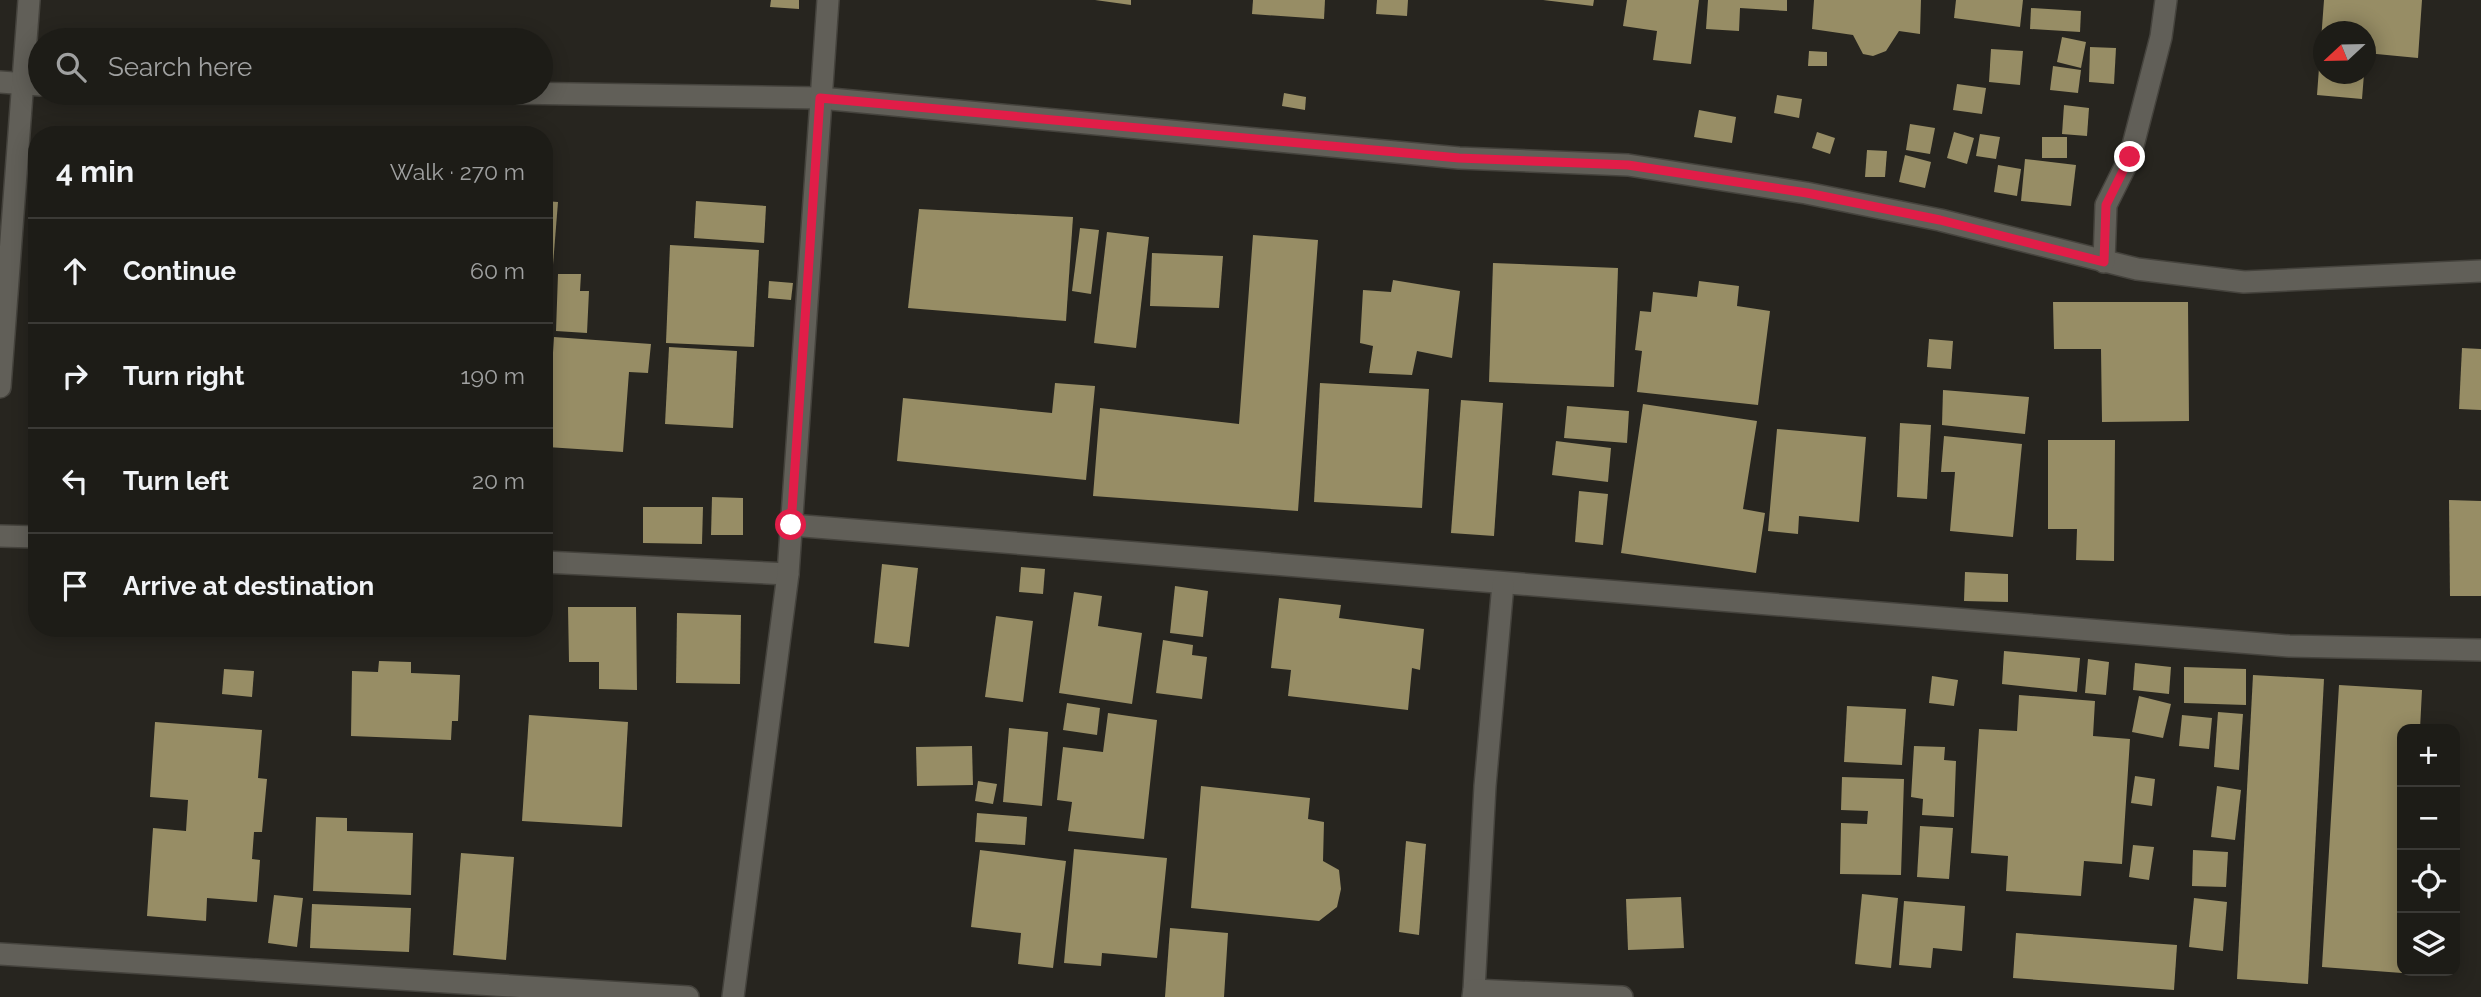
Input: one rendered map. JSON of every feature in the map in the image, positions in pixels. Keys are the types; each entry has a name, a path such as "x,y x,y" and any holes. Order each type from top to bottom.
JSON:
{"street":[{"path":"29,0 30,28"},
{"path":"733,997 788,574 828,0"},
{"path":"2104,262 2106,205 2130,157 2161,37 2166,0"},
{"path":"0,82 28,84"},
{"path":"553,94 820,98 1459,158 1628,165 1807,193 1940,220 2104,262 2244,282 2481,271"},
{"path":"0,387 30,105"},
{"path":"791,525 2289,646 2481,650"},
{"path":"0,536 28,537"},
{"path":"553,562 788,574"},
{"path":"1503,584 1485,786 1474,993 1622,997"},
{"path":"0,954 688,997"}],"building":[{"path":"771,0 799,0 799,9 770,7"},
{"path":"1095,0 1131,0 1131,5"},
{"path":"1253,0 1325,0 1324,19 1252,14"},
{"path":"1377,0 1408,0 1407,16 1376,14"},
{"path":"1543,0 1594,0 1593,6"},
{"path":"1627,0 1699,0 1691,64 1653,60 1657,31 1623,26"},
{"path":"1708,0 1787,0 1787,11 1740,8 1739,31 1706,29"},
{"path":"1814,0 1921,0 1920,34 1899,31 1886,51 1873,56 1863,54 1853,35 1812,29"},
{"path":"1956,0 2023,0 2020,27 1954,18"},
{"path":"2324,0 2422,0 2418,58 2376,54 2376,21 2322,21"},
{"path":"2031,8 2081,11 2080,32 2030,29"},
{"path":"2062,37 2086,42 2081,68 2057,62"},
{"path":"2090,47 2116,48 2114,84 2089,82"},
{"path":"1991,49 2023,51 2020,85 1989,82"},
{"path":"1809,51 1827,52 1827,66 1808,66"},
{"path":"2053,66 2081,70 2078,93 2050,90"},
{"path":"1957,84 1986,88 1982,114 1953,110"},
{"path":"2318,84 2363,84 2362,99 2317,95"},
{"path":"1284,93 1306,97 1305,110 1282,106"},
{"path":"1777,95 1802,99 1799,118 1774,113"},
{"path":"2064,105 2089,108 2087,136 2062,134"},
{"path":"1699,110 1736,117 1732,143 1694,137"},
{"path":"1910,124 1935,128 1930,154 1906,150"},
{"path":"1817,132 1835,138 1830,154 1812,148"},
{"path":"1954,132 1974,138 1967,164 1947,158"},
{"path":"1980,134 2000,137 1996,159 1976,156"},
{"path":"2042,137 2067,137 2067,158 2042,158"},
{"path":"1867,150 1887,151 1885,177 1865,177"},
{"path":"1905,155 1931,162 1925,188 1899,182"},
{"path":"2025,159 2076,165 2071,206 2021,201"},
{"path":"1998,165 2021,169 2017,196 1994,192"},
{"path":"696,201 766,206 764,243 694,238"},
{"path":"553,202 558,202 553,265"},
{"path":"919,209 1073,217 1066,321 908,308"},
{"path":"1080,228 1099,230 1091,294 1072,291"},
{"path":"1107,232 1149,237 1136,348 1094,343"},
{"path":"1253,235 1318,240 1298,511 1093,496 1100,408 1239,424"},
{"path":"670,245 759,250 754,347 666,343"},
{"path":"1152,253 1223,256 1219,308 1150,306"},
{"path":"1493,263 1618,268 1614,387 1489,382"},
{"path":"558,274 581,274 580,291 589,291 587,333 556,331"},
{"path":"1393,280 1460,291 1452,358 1417,351 1412,375 1369,373 1373,346 1360,343 1363,290 1391,292"},
{"path":"769,281 793,283 791,300 768,298"},
{"path":"1699,281 1739,286 1737,306 1770,311 1758,405 1637,392 1642,351 1635,350 1640,311 1651,312 1653,292 1697,297"},
{"path":"2053,302 2188,302 2189,421 2102,422 2101,349 2054,349"},
{"path":"554,337 651,344 648,373 629,372 623,452 553,447"},
{"path":"1929,339 1953,341 1951,369 1927,367"},
{"path":"669,347 737,351 733,428 665,424"},
{"path":"2462,348 2481,349 2481,410 2459,409"},
{"path":"1055,383 1095,386 1086,480 897,461 903,398 1052,413"},
{"path":"1320,383 1429,389 1422,508 1314,502"},
{"path":"1943,390 2029,397 2025,434 1942,425"},
{"path":"1461,400 1503,403 1494,536 1451,533"},
{"path":"1643,404 1757,421 1743,509 1765,513 1756,573 1621,553"},
{"path":"1567,406 1629,411 1627,443 1564,438"},
{"path":"1900,423 1931,425 1927,499 1897,497"},
{"path":"1777,429 1866,437 1859,522 1799,516 1798,534 1768,531"},
{"path":"1944,436 2022,444 2013,537 1950,531 1955,472 1941,472"},
{"path":"2048,440 2115,440 2114,561 2076,560 2077,529 2048,529"},
{"path":"1556,441 1611,448 1608,482 1552,475"},
{"path":"1579,491 1608,494 1603,545 1575,542"},
{"path":"712,497 743,498 743,535 711,535"},
{"path":"2449,500 2481,501 2481,596 2450,596"},
{"path":"643,507 703,507 702,544 643,543"},
{"path":"882,564 918,568 909,647 874,643"},
{"path":"1021,567 1045,569 1043,594 1019,592"},
{"path":"1965,572 2008,574 2008,602 1964,601"},
{"path":"1175,586 1208,591 1203,637 1170,633"},
{"path":"1074,592 1102,596 1098,626 1142,633 1132,704 1059,693"},
{"path":"1279,598 1341,605 1339,618 1424,629 1420,670 1412,668 1408,710 1288,696 1291,670 1271,668"},
{"path":"568,607 636,607 637,690 599,689 599,662 569,662"},
{"path":"677,613 741,615 740,684 676,683"},
{"path":"996,616 1033,621 1023,702 985,697"},
{"path":"1163,640 1193,645 1192,655 1207,657 1202,699 1156,693"},
{"path":"2004,651 2080,658 2077,692 2002,684"},
{"path":"2088,659 2109,662 2106,695 2085,693"},
{"path":"379,661 411,662 411,673 460,675 458,721 452,721 451,740 351,736 352,671 378,672"},
{"path":"2135,663 2171,667 2169,694 2133,690"},
{"path":"2184,667 2246,669 2246,705 2184,703"},
{"path":"224,669 254,671 252,697 222,694"},
{"path":"2253,675 2324,679 2308,984 2237,979"},
{"path":"1932,676 1958,680 1954,706 1929,703"},
{"path":"2339,685 2422,690 2420,724 2397,724 2397,973 2322,967"},
{"path":"2019,695 2095,701 2093,736 2130,739 2122,864 2084,861 2081,896 2006,891 2008,856 1971,853 1979,729 2017,731"},
{"path":"2139,696 2171,704 2163,738 2132,732"},
{"path":"1067,703 1100,708 1097,735 1063,730"},
{"path":"1847,706 1906,709 1902,765 1844,762"},
{"path":"2218,712 2243,714 2239,770 2214,767"},
{"path":"1108,713 1157,720 1144,839 1068,831 1072,802 1057,800 1063,747 1103,752"},
{"path":"529,715 628,722 622,827 522,821"},
{"path":"2182,715 2212,718 2209,749 2179,746"},
{"path":"155,722 262,730 258,778 267,779 262,832 254,832 252,859 260,860 257,902 207,898 206,921 147,916 153,828 186,831 188,800 150,797"},
{"path":"1009,728 1048,732 1042,806 1003,802"},
{"path":"972,746 973,785 917,786 916,747"},
{"path":"1914,746 1945,747 1944,760 1956,761 1954,817 1922,815 1923,799 1911,797"},
{"path":"2135,776 2155,779 2152,806 2131,803"},
{"path":"1842,777 1904,779 1901,875 1840,874 1841,823 1867,824 1868,811 1841,810"},
{"path":"978,781 997,784 993,804 975,801"},
{"path":"1201,786 1310,798 1308,819 1324,822 1323,861 1339,870 1341,889 1337,907 1319,921 1191,908"},
{"path":"2217,786 2241,790 2235,840 2211,837"},
{"path":"977,813 1027,817 1025,845 975,842"},
{"path":"316,817 347,818 347,831 413,833 411,895 313,891"},
{"path":"1920,826 1953,828 1949,879 1917,877"},
{"path":"1406,841 1426,844 1419,935 1399,932"},
{"path":"2133,845 2154,847 2149,880 2129,877"},
{"path":"1074,849 1167,858 1157,958 1102,953 1101,966 1064,963"},
{"path":"980,850 1066,861 1053,968 1018,964 1021,933 971,927"},
{"path":"2193,850 2228,852 2226,887 2192,886"},
{"path":"461,853 514,857 506,960 453,955"},
{"path":"1862,894 1898,898 1891,968 1855,964"},
{"path":"274,895 303,898 297,947 268,943"},
{"path":"1681,897 1684,948 1628,950 1626,899"},
{"path":"2194,898 2227,902 2223,951 2189,947"},
{"path":"1904,901 1965,906 1962,951 1933,948 1931,968 1899,965"},
{"path":"312,904 411,908 409,952 310,948"},
{"path":"1170,928 1228,933 1224,997 1165,997"},
{"path":"2016,933 2177,945 2174,990 2013,978"}],"route":[{"path":"791,525 820,98 1459,158 1628,165 1807,193 1940,220 2104,262 2106,205 2130,157"}]}
